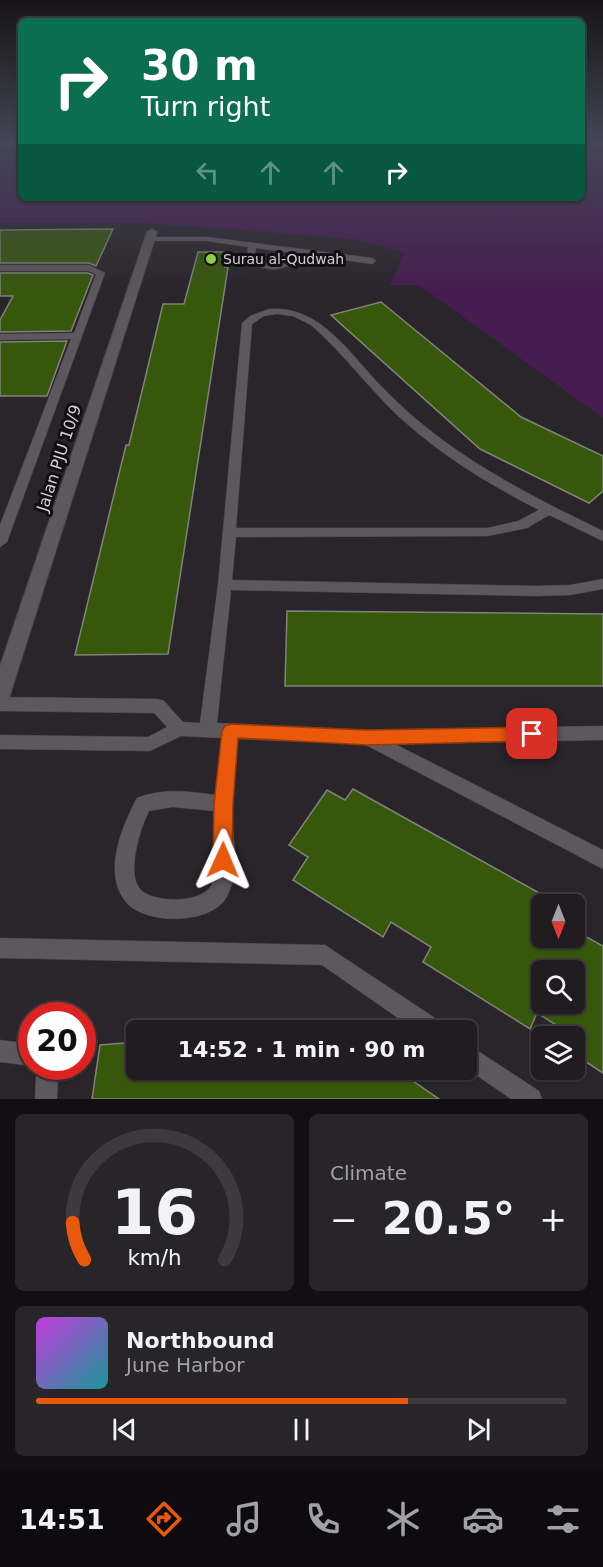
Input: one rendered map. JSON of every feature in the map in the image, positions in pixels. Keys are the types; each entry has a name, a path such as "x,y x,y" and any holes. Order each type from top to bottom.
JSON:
{"street":[{"name":"Jalan PJU 10/9","path":"0,695 151,236"}],"lane":[{"path":"151,236 252,244 372,261"},
{"path":"252,244 251,258 260,265 288,264 294,260 298,250"},
{"path":"0,268 89,268 101,273 0,542"},
{"path":"208,729 225,585 246,323 253,316 264,312 287,313 312,321 420,429 447,450 548,510 603,536"},
{"path":"0,337 77,336"},
{"path":"228,533 488,532 522,525 548,510"},
{"path":"225,585 537,591 570,590 603,584"},
{"path":"0,704 158,706 179,729"},
{"path":"0,742 150,744 179,729 367,737 603,733"},
{"path":"224,804 186,799 159,799 143,804 133,822 124,878 131,894 142,904 159,908 187,908 207,905 219,892 223,878 224,804 231,731"},
{"path":"367,737 603,861"},
{"path":"0,948 325,955 419,1020"},
{"path":"0,1051 18,1053"},
{"path":"477,1062 531,1099"},
{"path":"45,1099 47,1080"}],"shaded area":[{"path":"0,192 18,192 18,201 585,201 585,192 603,192 603,418 419,285 390,285 405,253 359,240 244,230 139,223 0,223"}],"building":[{"path":"113,229 96,266 89,263 0,263 0,230"},
{"path":"198,252 228,252 225,267 228,267 168,654 75,655 163,304 184,304"},
{"path":"0,273 88,273 93,275 71,331 0,332 0,320 13,296 0,296"},
{"path":"381,302 521,417 603,456 603,491 589,503 480,449 331,315"},
{"path":"67,341 47,396 0,396 0,342"},
{"path":"287,611 603,614 603,686 285,686"},
{"path":"353,789 541,894 531,894 531,948 585,948 585,936 603,946 603,1073 585,1061 585,1026 558,1026 539,1014 585,1014 585,960 531,960 531,1014 537,1014 530,1029 423,962 431,947 391,922 383,937 293,880 308,857 289,845 327,790 345,800"},
{"path":"126,1043 126,1080 411,1080 439,1099 92,1099 100,1045"}],"place":[{"name":"Surau al-Qudwah","path":"211,259"}],"route":[{"path":"223,860 224,804 231,731 367,737 532,734"}]}
